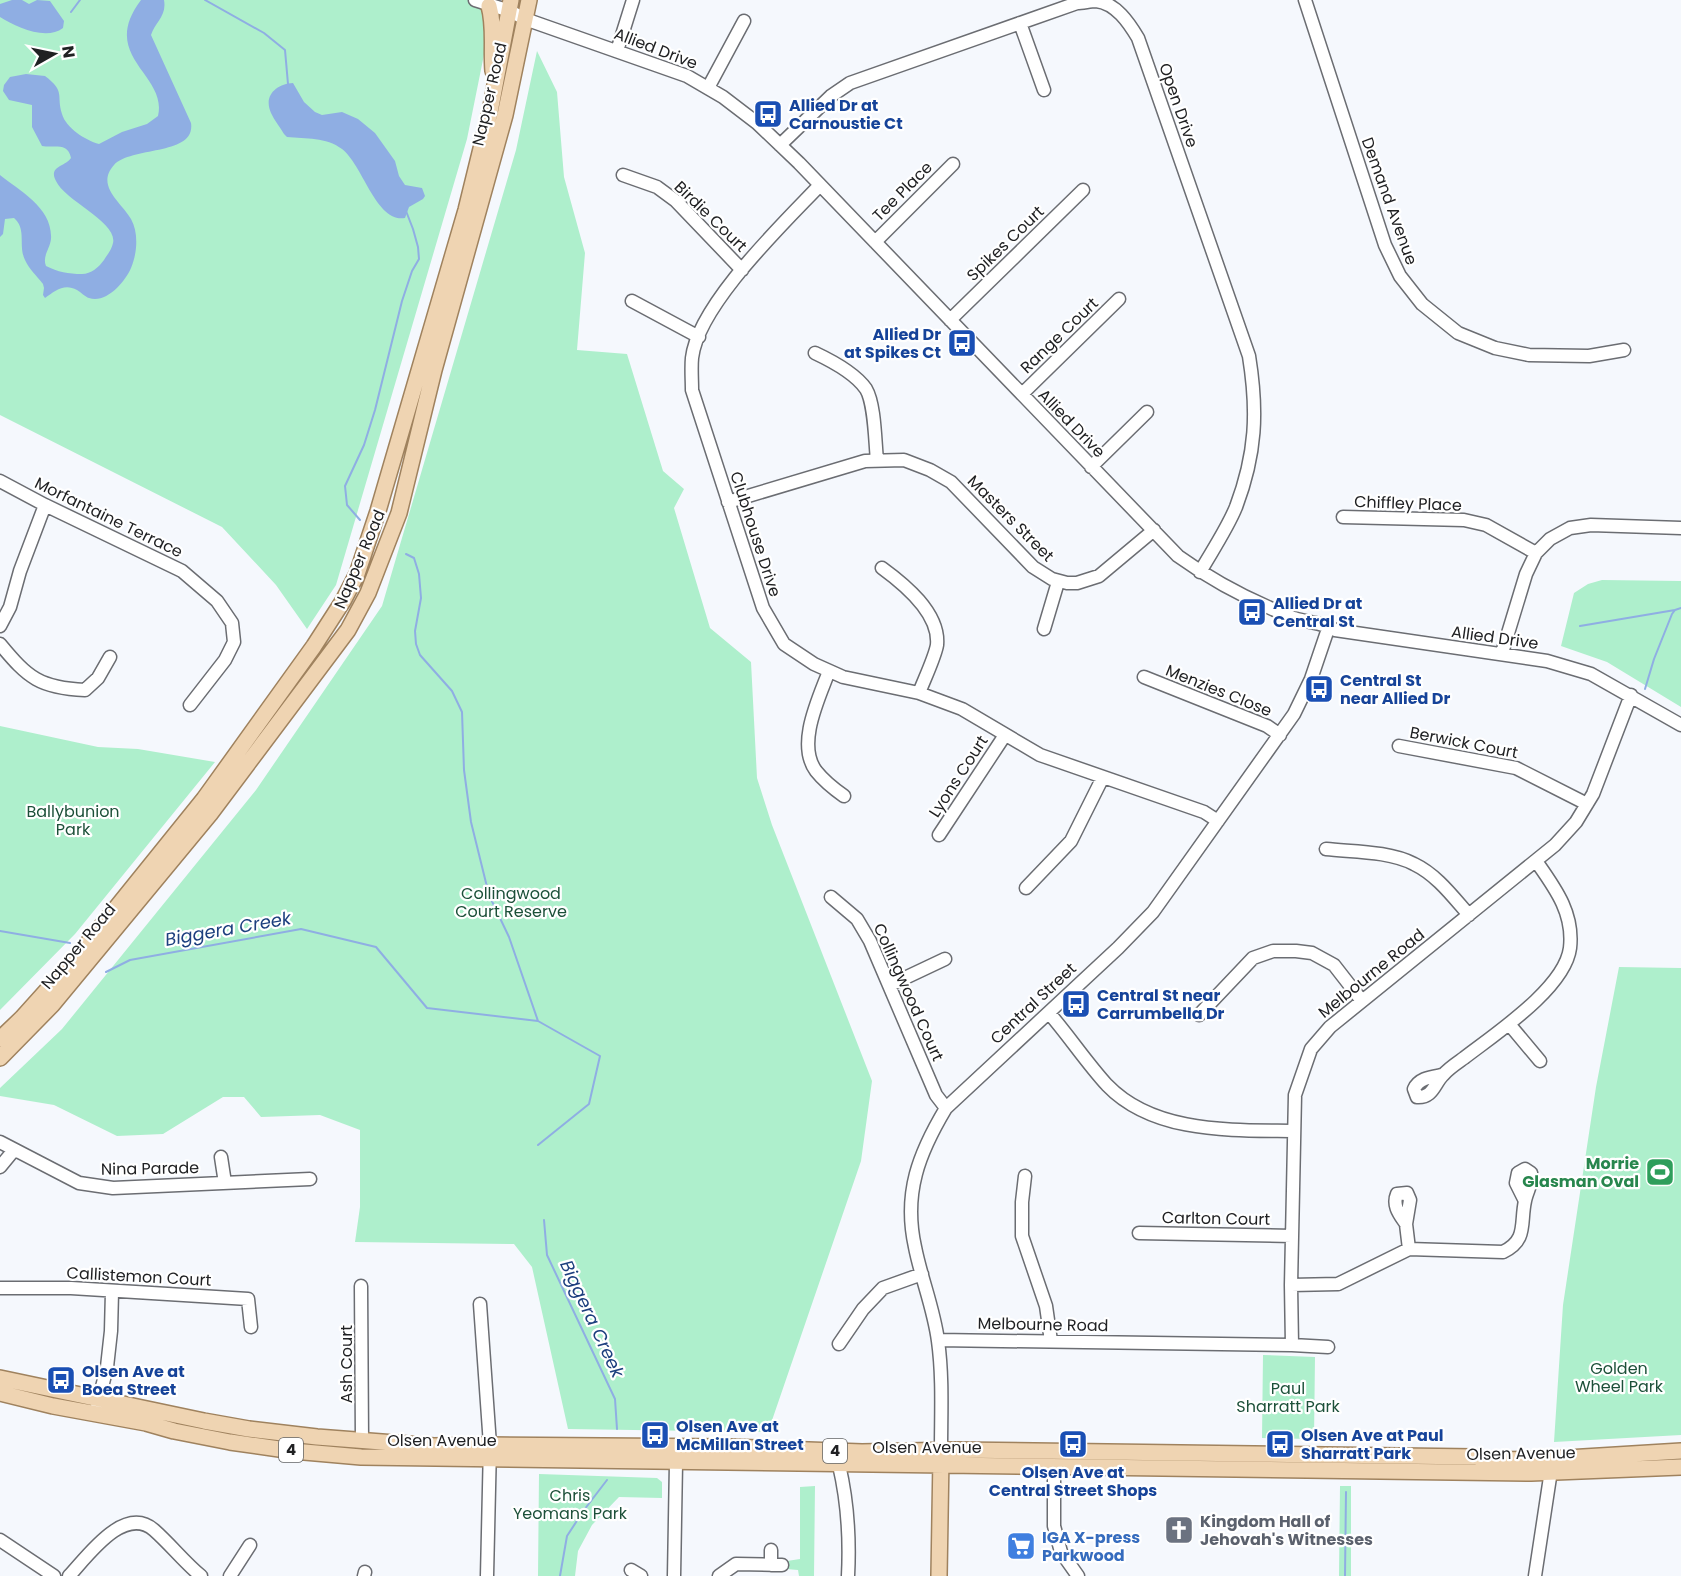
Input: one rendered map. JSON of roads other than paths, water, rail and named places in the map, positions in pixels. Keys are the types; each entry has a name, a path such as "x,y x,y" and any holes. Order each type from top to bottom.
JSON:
{"main road":[{"name":"Napper Road","path":"0,1058 52,1005 210,814 348,630 368,593 394,529 439,349 505,115 529,0"},
{"path":"482,3 493,24 491,48 495,88"},
{"name":"Napper Road","path":"0,1039 75,959 204,799 314,646 343,601 357,574 378,511 466,210 495,88 510,5"},
{"name":"Olsen Avenue","path":"0,1378 238,1427 547,1459 839,1465 911,1465 941,1458 1681,1467"},
{"name":"Olsen Avenue","path":"0,1393 213,1439 305,1452 370,1458 489,1452 730,1447 850,1451 1054,1467 1552,1466 1681,1452"},
{"name":"Central Street","path":"939,1576 941,1458"},
{"path":"911,1465 923,1472 930,1480 939,1505"}],"street":[{"path":"617,51 633,0"},
{"name":"Demand Avenue","path":"1305,0 1385,245 1400,276 1422,304 1458,333 1495,348 1528,355 1578,356 1624,350"},
{"name":"Open Drive","path":"780,145 831,96 850,83 1077,3 1098,1 1113,8 1128,21 1138,38 1249,356 1255,391 1255,427 1248,466 1235,509 1200,572"},
{"name":"Allied Drive","path":"482,3 510,5 525,19 687,76 757,123 820,184 1178,556 1200,572 1232,591 1265,606 1297,619 1329,626 1335,630 1548,661 1591,674 1681,725"},
{"path":"708,88 744,21"},
{"path":"1020,23 1044,90"},
{"name":"Tee Place","path":"875,242 953,164"},
{"name":"Birdie Court","path":"623,175 657,187 676,201 742,270"},
{"name":"Clubhouse Drive","path":"820,184 728,285 705,320 692,356 692,390 763,608 784,644 814,664 843,677 919,693 962,710 1040,754 1204,812 1218,821"},
{"name":"Spikes Court","path":"950,320 1083,190"},
{"name":"Range Court","path":"1022,394 1119,299"},
{"path":"632,301 699,337"},
{"path":"815,353 852,375 866,390 871,405 877,460"},
{"path":"1091,466 1147,412"},
{"name":"Masters Street","path":"728,502 865,461 904,460 930,470 951,482 1033,567 1058,582 1077,583 1099,576 1154,530"},
{"name":"Morfantaine Terrace","path":"0,481 45,506 182,571 217,601 232,623 234,642 225,660 190,705"},
{"path":"0,626 10,607 20,571 45,506"},
{"name":"Chiffley Place","path":"1343,517 1464,520 1486,525 1536,553"},
{"path":"1502,654 1526,574 1536,553 1550,538 1570,528 1592,525 1681,528"},
{"path":"882,568 909,588 933,624 937,644 919,693"},
{"path":"1044,629 1058,582"},
{"name":"Central Street","path":"941,1458 938,1340 912,1227 912,1191 922,1152 946,1108 1050,1013 1153,912 1280,735 1303,698 1329,626"},
{"path":"0,644 16,663 40,683 64,689 85,690 98,678 110,657"},
{"path":"829,670 814,713 807,746 814,769 830,786 844,796"},
{"name":"Menzies Close","path":"1144,677 1267,726 1280,735"},
{"name":"Melbourne Road","path":"1292,1345 1295,1095 1311,1049 1330,1027 1556,846 1576,822 1593,794 1631,695"},
{"name":"Lyons Court","path":"939,836 1005,735"},
{"name":"Berwick Court","path":"1399,746 1516,768 1587,804"},
{"path":"1026,888 1071,841 1102,777"},
{"path":"1326,849 1391,857 1414,864 1439,881 1469,915"},
{"path":"1442,1075 1545,992 1562,971 1570,949 1569,921 1562,899 1536,861"},
{"name":"Collingwood Court","path":"831,897 857,919 870,941 936,1095 946,1108"},
{"path":"1199,1015 1253,958 1273,951 1312,953 1334,965 1362,1001"},
{"path":"890,986 945,959"},
{"path":"1050,1013 1108,1086 1153,1115 1215,1130 1294,1131"},
{"path":"1509,1023 1540,1061"},
{"name":"Nina Parade","path":"0,1142 79,1183 113,1188 310,1179"},
{"path":"0,1167 14,1150"},
{"path":"221,1157 225,1183"},
{"path":"1025,1176 1022,1236 1046,1306 1051,1341"},
{"path":"1291,1285 1338,1284 1409,1249 1503,1252 1516,1244 1522,1231 1525,1201"},
{"path":"1406,1224 1409,1249"},
{"name":"Carlton Court","path":"1139,1233 1292,1236"},
{"path":"839,1344 863,1309 883,1288 922,1274"},
{"name":"Ash Court","path":"362,1286 362,1441"},
{"name":"Callistemon Court","path":"0,1288 71,1288 248,1299 251,1327"},
{"path":"96,1414 110,1340 112,1292"},
{"path":"480,1304 489,1452 487,1576"},
{"name":"Melbourne Road","path":"938,1340 1328,1347"},
{"path":"674,1576 676,1463"},
{"path":"839,1465 846,1493 846,1519 850,1534 848,1576"},
{"path":"1535,1576 1552,1466"},
{"path":"1054,1467 1054,1526 1061,1552 1078,1576"},
{"path":"69,1576 112,1531 130,1524 137,1524 152,1528 201,1576"},
{"path":"0,1540 54,1576"},
{"path":"230,1576 250,1545"},
{"path":"719,1576 736,1564 777,1565 771,1550"}],"water":[{"path":"22,0 29,4 37,0 50,1 64,21 63,28 56,32 40,33 7,21 0,17 0,4"},
{"path":"141,0 164,0 164,10 151,35 191,123 190,134 184,141 174,146 123,159 114,165 109,173 107,180 109,187 131,219 136,237 133,262 120,285 102,298 88,297 68,287 45,298 43,284 23,255 20,227 14,218 5,219 3,234 0,237 0,175 34,201 47,218 51,239 45,259 46,266 72,274 85,274 92,271 102,263 111,250 112,235 100,219 61,189 54,172 71,158 69,153 64,148 42,146 32,127 32,105 9,100 3,91 4,85 10,77 26,74 45,76 58,90 64,119 72,129 88,140 99,144 122,132 147,124 158,116 158,101 154,88 130,51 127,36 130,20"},
{"path":"293,83 304,102 315,112 322,115 342,112 358,119 375,133 395,161 399,176 405,185 422,188 425,196 409,207 405,218 395,217 386,212 370,191 357,167 342,149 323,140 287,137 284,134 271,113 269,101 277,88"}],"waterway":[{"path":"71,12 80,0"},
{"path":"205,0 264,33 285,50 288,84"},
{"path":"360,520 347,505 345,486 364,445 402,301 412,271 419,259 418,247 406,211"},
{"path":"406,554 414,558 419,574 421,598 415,631 416,644 420,655 452,691 462,712 464,770 471,822 489,895 509,937 538,1021"},
{"path":"1645,689 1672,614 1681,608"},
{"path":"1580,626 1675,610"},
{"name":"Biggera Creek","path":"106,972 130,960 301,929 376,947 427,1008 538,1021 600,1056 589,1104 538,1145"},
{"name":"Biggera Creek","path":"0,931 70,943"},
{"name":"Biggera Creek","path":"544,1220 547,1255 615,1399 617,1429"},
{"name":"Biggera Creek","path":"560,1576 567,1536 607,1480"},
{"path":"1345,1576 1346,1492"}],"place":[{"name":"Allied Dr at Carnoustie Ct","path":"768,114"},
{"name":"Allied Dr at Spikes Ct","path":"962,343"},
{"name":"Allied Dr at Central St","path":"1252,612"},
{"name":"Central St near Allied Dr","path":"1319,689"},
{"name":"Central St near Carrumbella Dr","path":"1076,1004"},
{"name":"Morrie Glasman Oval","path":"1660,1172"},
{"name":"Olsen Ave at Boea Street","path":"61,1380"},
{"name":"Olsen Ave at McMillan Street","path":"655,1435"},
{"name":"Olsen Ave at Central Street Shops","path":"1073,1444"},
{"name":"Olsen Ave at Paul Sharratt Park","path":"1280,1444"},
{"name":"Kingdom Hall of Jehovah's Witnesses","path":"1179,1530"},
{"name":"IGA X-press Parkwood","path":"1021,1546"}],"park label":[{"name":"Ballybunion Park","path":"73,820"},
{"name":"Collingwood Court Reserve","path":"511,902"},
{"name":"Golden Wheel Park","path":"1619,1377"},
{"name":"Paul Sharratt Park","path":"1288,1397"},
{"name":"Chris Yeomans Park","path":"570,1504"}]}
